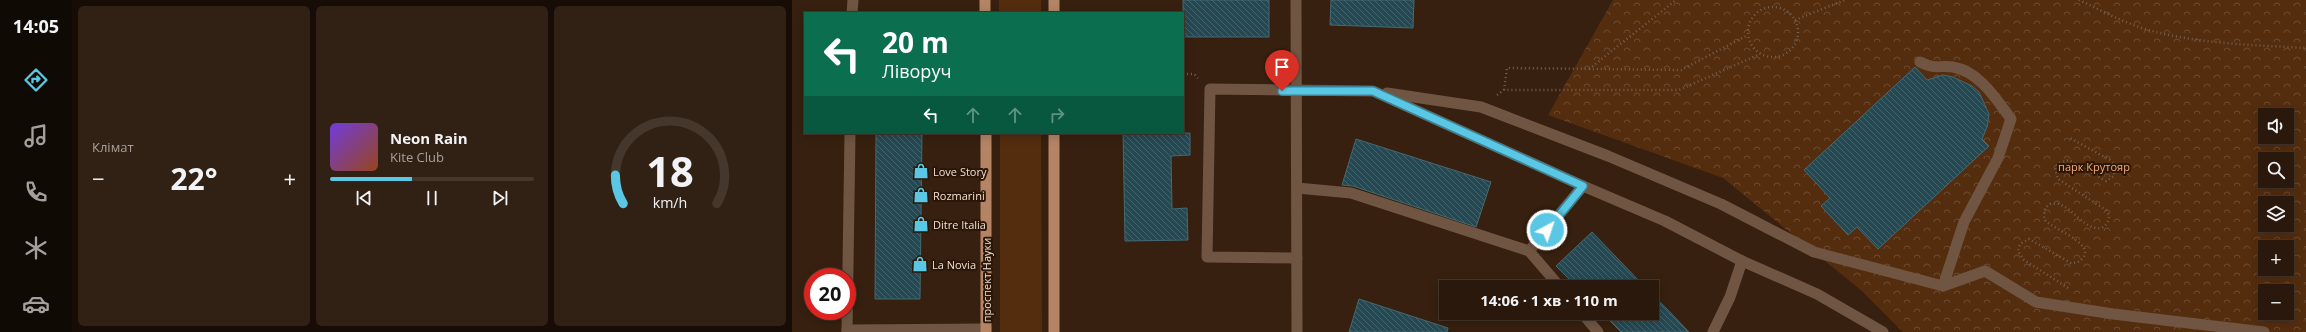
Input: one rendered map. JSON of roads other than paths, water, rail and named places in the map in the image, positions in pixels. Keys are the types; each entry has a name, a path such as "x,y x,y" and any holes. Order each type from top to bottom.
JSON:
{"main road":[{"path":"985,0 985,12"},
{"path":"1054,0 1054,12"},
{"name":"проспект Науки","path":"986,134 986,331"},
{"path":"1054,134 1054,332"}],"lane":[{"path":"852,0 852,12"},
{"path":"1296,0 1297,332"},
{"path":"1920,62 1932,68 1953,67 1981,80 2011,119 1998,158 1964,222 1943,286"},
{"path":"1297,258 1208,257 1210,89 1297,92 1373,91 1481,107 1608,156 1720,204 1814,252 1943,286 1985,271 2036,302 2264,332"},
{"path":"1373,91 1583,186 1665,220 1742,261 1817,294 1883,332"},
{"path":"850,134 847,331 986,331"},
{"path":"1529,251 1583,186"},
{"path":"1296,188 1351,193 1529,251 1554,280"},
{"path":"1713,332 1730,296 1742,261"},
{"path":"1588,320 1598,332"}],"place":[{"name":"Love Story","path":"921,171"},
{"name":"Rozmarini","path":"921,195"},
{"name":"Ditre Italia","path":"921,224"},
{"name":"La Novia","path":"920,264"}],"park label":[{"name":"парк Крутояр","path":"2094,166"}]}
